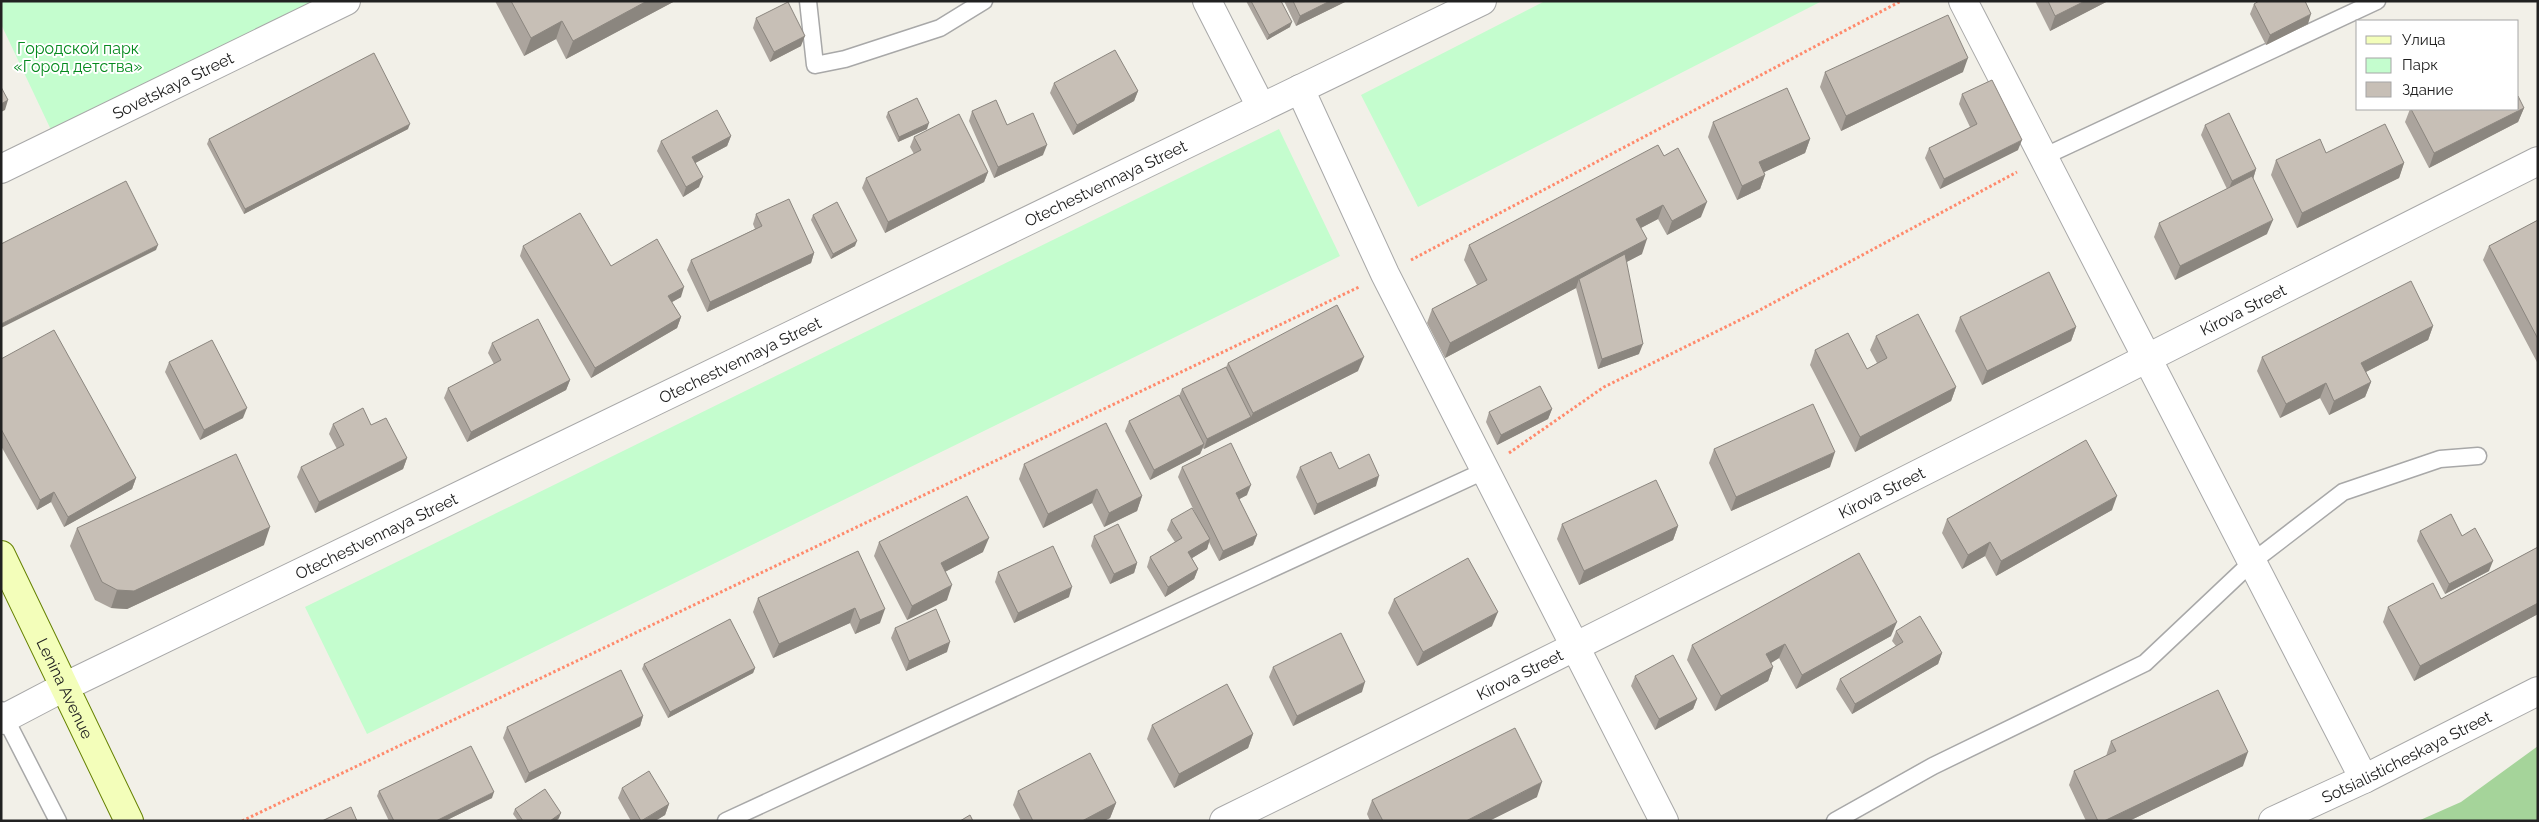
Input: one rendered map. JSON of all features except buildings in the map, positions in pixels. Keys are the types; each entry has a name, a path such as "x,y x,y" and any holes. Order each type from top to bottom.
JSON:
{"main road":[{"name":"Lenina Avenue","path":"1,555 129,821"}],"street":[{"name":"Sovetskaya Street","path":"1,169 346,1"},
{"path":"1207,1 1261,107"},
{"name":"Otechestvennaya Street","path":"3,716 1482,1"},
{"path":"1963,1 2364,779"},
{"path":"1300,89 1385,274 1664,821"},
{"name":"Kirova Street","path":"1224,821 1576,648 2146,357 2538,161"},
{"name":"Sotsialisticheskaya Street","path":"2273,821 2364,779 2538,691"}],"lane":[{"path":"808,1 815,66 846,59 940,28 984,1"},
{"path":"2044,157 2377,1"},
{"path":"1835,821 1933,766 2145,663 2252,562 2343,492 2440,460 2478,456"},
{"path":"726,821 1484,471"},
{"path":"3,716 58,821"}],"path":[{"path":"242,821 1385,274 1901,1"},
{"path":"1484,471 1604,387 1758,311 2044,157"}],"green space":[{"name":"Городской парк «Город детства»","path":"1,1 315,1 52,132 1,24"},
{"path":"1545,1 1822,1 1418,207 1361,95"},
{"path":"1279,129 1340,256 367,734 305,607"},
{"path":"2538,746 2538,821 2418,821 2461,802"}]}
